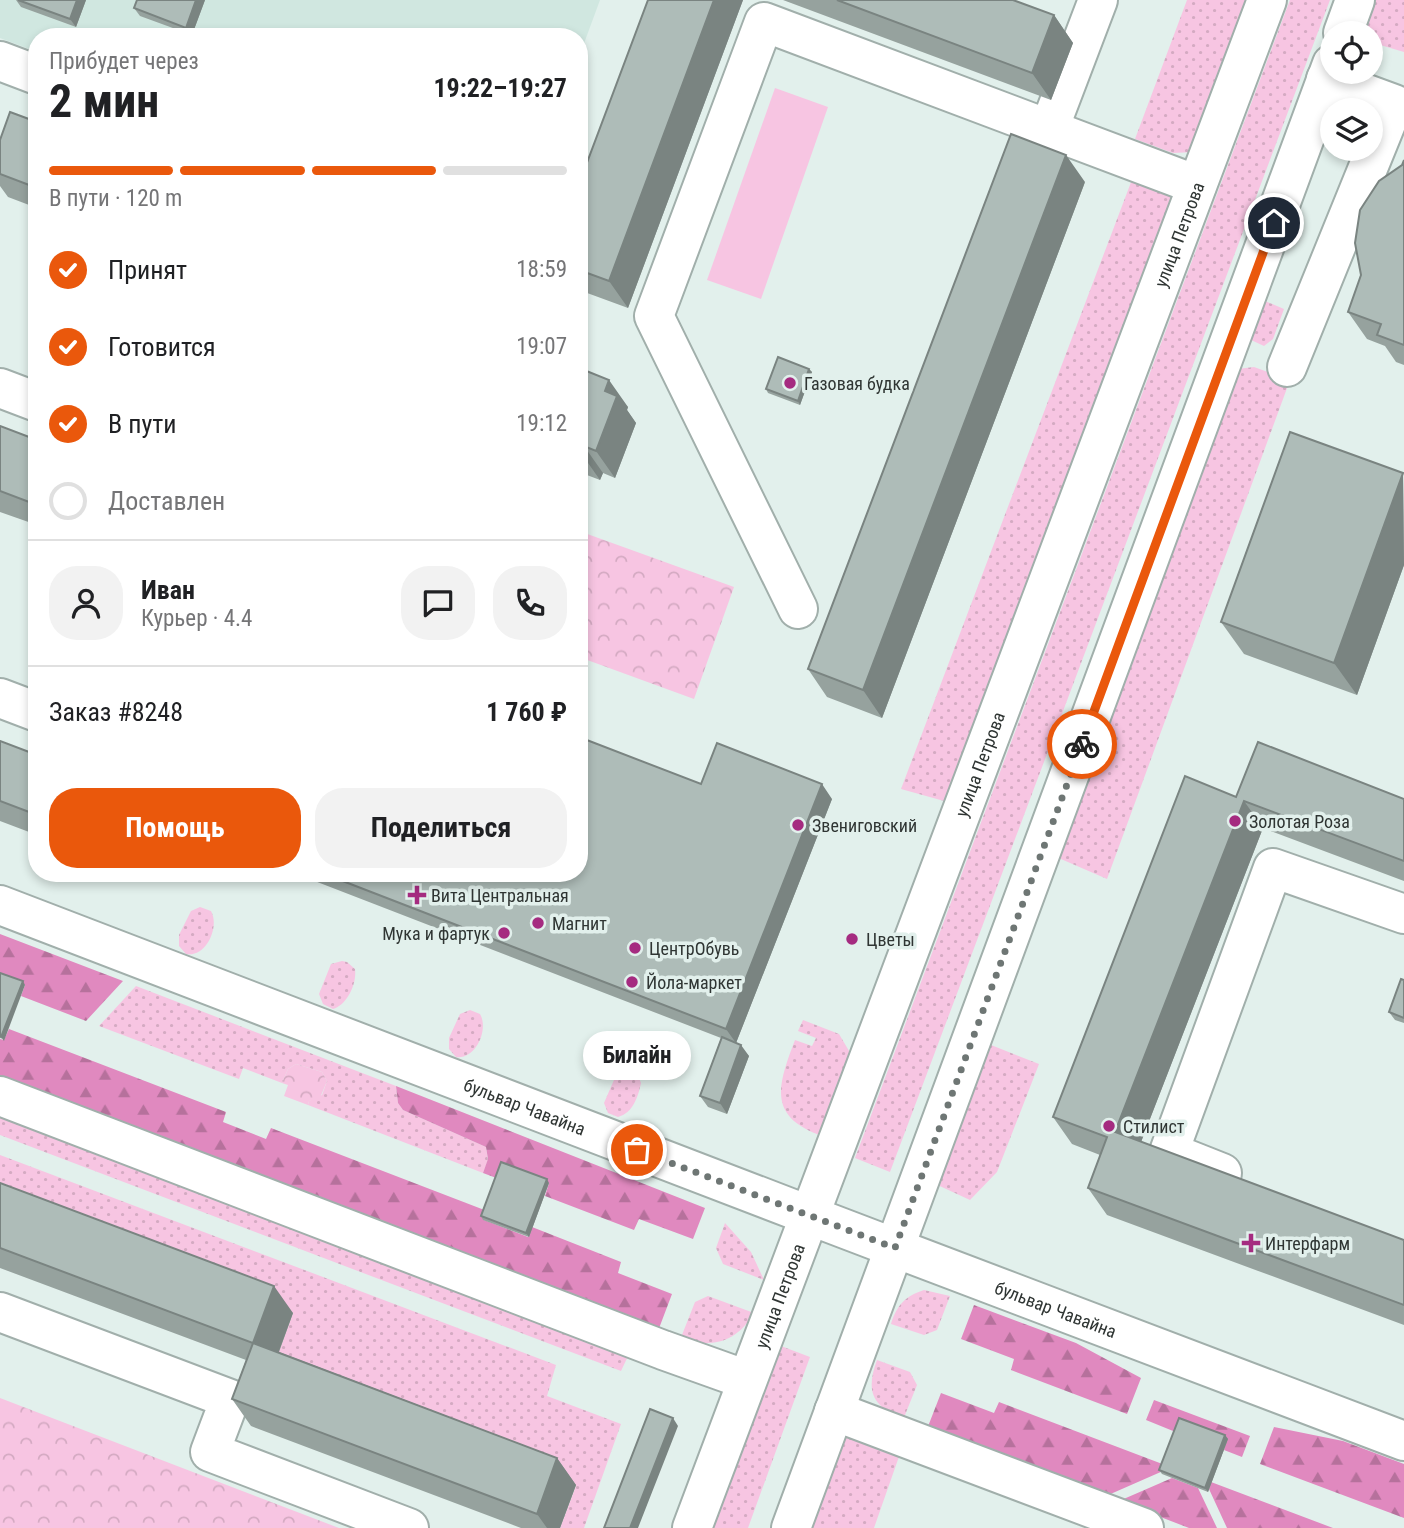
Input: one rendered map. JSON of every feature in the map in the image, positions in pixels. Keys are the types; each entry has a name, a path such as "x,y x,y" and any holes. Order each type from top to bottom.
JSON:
{"main road":[{"path":"1049,130 1098,0"},
{"name":"улица Петрова","path":"692,1528 1267,0"},
{"path":"1347,21 1355,0"},
{"path":"798,609 654,316 764,22 1197,185"},
{"path":"0,61 28,72"},
{"path":"790,1528 1325,84"},
{"path":"1287,367 1394,104 1353,84"},
{"path":"0,388 28,399"},
{"path":"0,698 28,709"},
{"path":"1260,1187 1168,1152 1273,868 1404,914"},
{"name":"бульвар Чавайна","path":"0,905 1404,1441"},
{"path":"0,1096 650,1346 747,1380"},
{"path":"0,1312 230,1399 210,1452 409,1528"},
{"path":"834,1411 1144,1528"}],"shaded area":[{"path":"0,0 600,0 588,33 588,28 28,28 28,49 0,38"}],"green space":[{"path":"1187,0 1251,0 1194,152 1173,153 1135,139"},
{"path":"1290,0 1330,0 890,1172 855,1158"},
{"path":"1370,0 1404,0 1404,52 1383,46 1383,21 1362,21"},
{"path":"775,88 828,107 761,299 707,280"},
{"path":"1320,128 1320,153 1265,301 1284,309 1273,339 1264,346 1251,340 1245,326"},
{"path":"1133,177 1177,194 944,801 901,789"},
{"path":"1254,367 1290,380 1107,879 1054,856 1229,370"},
{"path":"588,534 734,587 694,699 588,660"},
{"path":"200,907 211,911 214,925 212,933 200,951 186,954 179,946 179,935 191,911"},
{"path":"0,934 123,981 86,1021 21,996 25,985 0,976"},
{"path":"342,961 355,969 354,981 347,999 333,1009 323,1004 319,994 331,964"},
{"path":"136,986 396,1086 398,1103 403,1110 486,1147 488,1160 483,1173 308,1105 309,1101 322,1095 327,1081 322,1072 296,1064 288,1069 282,1083 243,1068 239,1079 99,1026"},
{"path":"470,1010 480,1014 482,1035 475,1049 463,1057 456,1057 449,1049 449,1038 460,1014"},
{"path":"803,1020 839,1034 855,1061 825,1137 793,1120 785,1110 782,1099 784,1072 795,1040 812,1046 816,1038 798,1031"},
{"path":"9,1029 226,1112 223,1122 266,1139 271,1128 487,1211 484,1220 528,1237 532,1227 621,1262 618,1273 672,1294 658,1331 0,1079 0,1039 4,1040"},
{"path":"986,1043 1039,1064 997,1172 970,1200 931,1182"},
{"path":"296,1064 322,1072 327,1081 320,1098 309,1101 308,1105 284,1096 288,1085 282,1083 288,1069"},
{"path":"627,1069 637,1073 641,1083 631,1108 618,1117 608,1113 604,1103 617,1073"},
{"path":"396,1086 705,1208 693,1239 639,1219 634,1230 545,1196 549,1183 499,1179 483,1173 488,1159 486,1147 403,1110 398,1103"},
{"path":"0,1108 630,1352 621,1371 0,1135"},
{"path":"0,1155 556,1365 547,1396 621,1424 584,1528 560,1528 576,1486 272,1370 293,1313 0,1203"},
{"path":"725,1223 751,1252 764,1280 723,1264 716,1248"},
{"path":"924,1290 950,1296 937,1330 924,1335 891,1324 903,1302"},
{"path":"708,1296 754,1313 739,1331 722,1341 703,1343 680,1340 695,1302"},
{"path":"974,1305 1076,1343 1141,1378 1127,1414 1011,1370 1014,1359 961,1339"},
{"path":"781,1346 810,1357 748,1528 711,1528"},
{"path":"877,1360 910,1372 917,1385 903,1420 885,1409 874,1397 872,1381"},
{"path":"941,1393 994,1413 999,1402 1165,1465 1163,1471 1106,1496 927,1429"},
{"path":"0,1398 339,1528 0,1528"},
{"path":"1154,1400 1250,1436 1242,1457 1224,1450 1227,1439 1178,1433 1146,1420"},
{"path":"841,1424 902,1448 874,1528 804,1528"},
{"path":"1274,1427 1343,1441 1404,1464 1404,1518 1260,1464"},
{"path":"1172,1478 1198,1488 1217,1528 1189,1528 1119,1501"},
{"path":"1211,1482 1333,1528 1227,1528 1209,1489"}],"building":[{"path":"18,0 77,0 70,19"},
{"path":"137,0 196,0 186,28 134,8"},
{"path":"648,0 714,0 609,281 588,273 588,160"},
{"path":"837,0 1013,0 1054,15 1032,73"},
{"path":"10,112 28,119 28,185 0,174 0,140"},
{"path":"1011,134 1066,155 863,690 808,669"},
{"path":"1404,160 1404,345 1377,335 1381,324 1348,312 1361,275 1355,243 1360,210 1379,181 1402,165"},
{"name":"Газовая будка","path":"778,357 809,369 798,401 766,389"},
{"path":"588,372 609,380 605,391 617,396 596,451 588,448"},
{"path":"0,426 28,437 28,502 0,491"},
{"path":"1290,432 1403,473 1334,663 1221,622"},
{"path":"588,740 701,784 717,743 822,784 726,1029 345,882 588,882"},
{"path":"0,741 28,752 28,812 0,801"},
{"path":"1258,742 1404,799 1404,861 1244,801 1115,1132 1404,1240 1404,1305 1088,1188 1107,1137 1053,1117 1185,776 1236,797"},
{"path":"0,973 23,981 1,1037 0,1036"},
{"path":"1401,979 1404,980 1404,1018 1389,1012"},
{"path":"722,1037 741,1045 720,1103 700,1096"},
{"path":"501,1162 547,1179 526,1233 481,1216"},
{"path":"0,1183 274,1286 253,1343 0,1248"},
{"path":"253,1343 557,1458 537,1514 232,1399"},
{"path":"650,1409 673,1418 630,1528 604,1528"},
{"path":"1179,1418 1225,1435 1205,1488 1159,1470"}],"way so far":[{"path":"637,1150 895,1248 1082,744"}],"place":[{"name":"Газовая будка","path":"790,383"},
{"name":"Золотая Роза","path":"1235,821"},
{"name":"Звениговский","path":"798,825"},
{"name":"Вита Центральная","path":"417,895"},
{"name":"Магнит","path":"538,923"},
{"name":"Мука и фартук","path":"504,933"},
{"name":"Цветы","path":"852,939"},
{"name":"ЦентрОбувь","path":"635,948"},
{"name":"Йола-маркет","path":"632,982"},
{"name":"Стилист","path":"1109,1126"},
{"name":"Билайн","path":"637,1150"},
{"name":"Интерфарм","path":"1251,1243"}],"route":[{"path":"1082,744 1274,223"}]}
